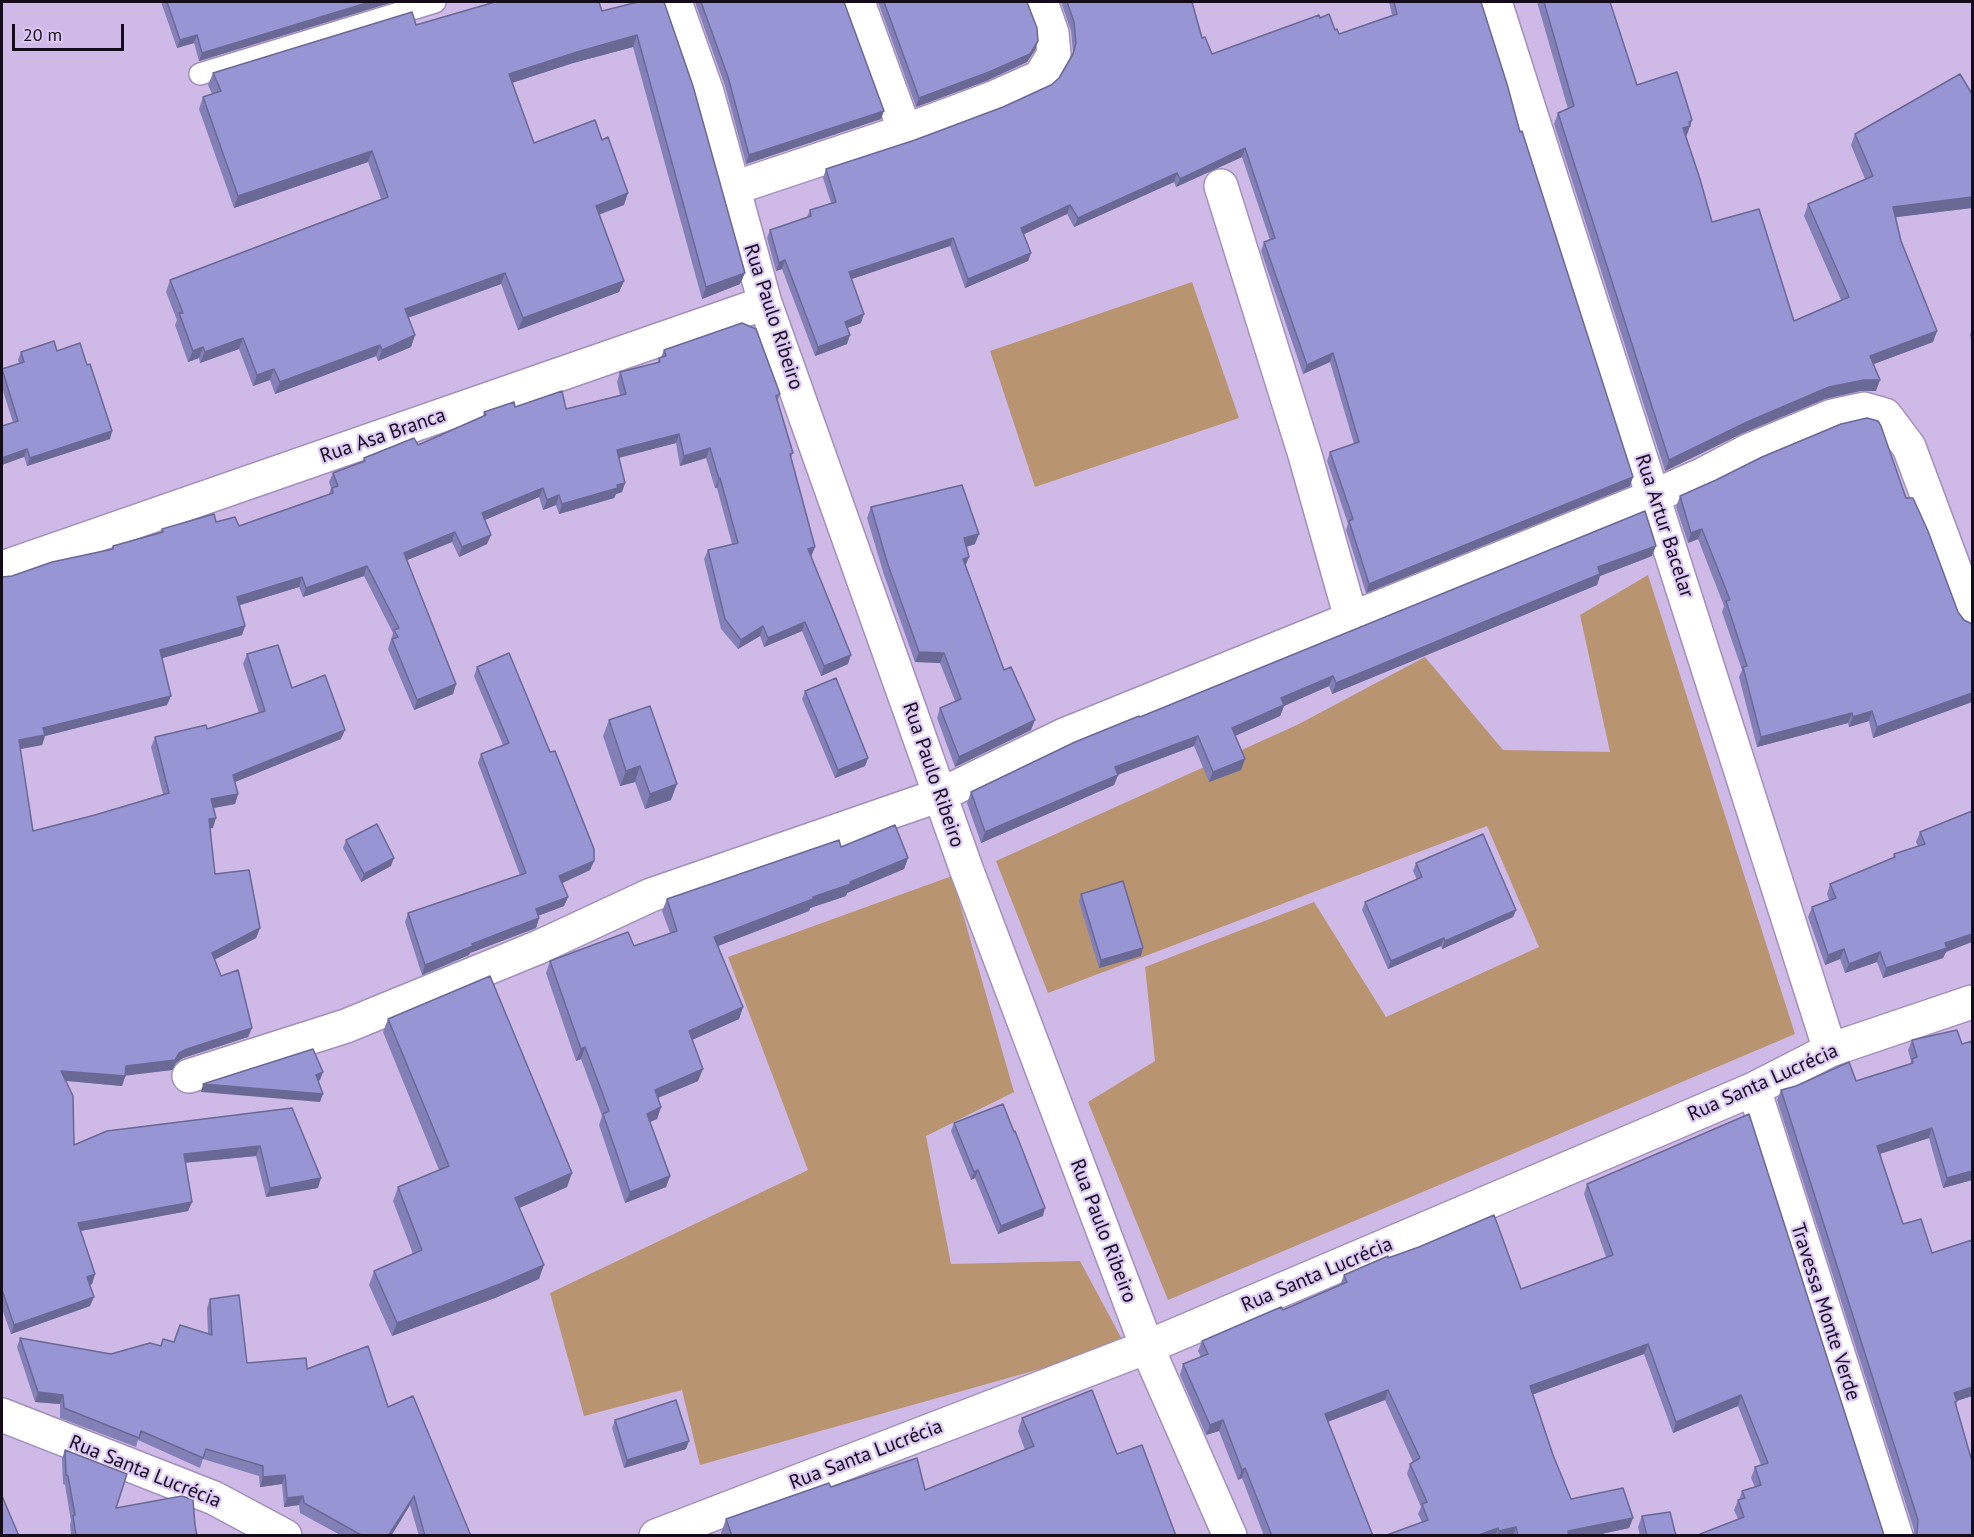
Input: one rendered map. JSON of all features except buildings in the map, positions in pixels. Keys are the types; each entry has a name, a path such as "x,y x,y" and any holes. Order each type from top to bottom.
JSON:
{"street":[{"name":"Rua Paulo Ribeiro","path":"675,2 707,92 765,303 967,871 1147,1347 1230,1536"},
{"path":"858,2 905,131"},
{"path":"734,188 905,131 993,98 1040,76 1054,54 1052,33 1041,2"},
{"name":"Rua Artur Bacelar","path":"1495,2 1830,1050"},
{"path":"1221,186 1305,455 1351,618"},
{"name":"Rua Asa Branca","path":"2,568 765,303"},
{"path":"189,1076 346,1026 539,946 651,895 940,795 1064,735 1654,496 1750,450 1832,416 1864,409 1885,415 1908,447 1972,616"},
{"name":"Rua Santa Lucrécia","path":"659,1535 1147,1347 1754,1089 1830,1050 1972,1002"},
{"name":"Travessa Monte Verde","path":"1754,1089 1896,1536"},
{"name":"Rua Santa Lucrécia","path":"2,1415 214,1498 285,1536"}],"lane":[{"path":"200,74 435,2"}],"shaded area":[{"path":"1192,282 1239,418 1035,487 990,351"},
{"path":"1648,575 1795,1034 1168,1300 1088,1102 1155,1061 1145,967 1314,902 1386,1017 1539,947 1487,826 1048,993 996,861 1297,725 1425,657 1503,750 1610,752 1580,615"},
{"path":"952,876 1014,1092 926,1136 951,1264 1080,1261 1125,1345 700,1465 682,1390 584,1416 550,1293 808,1170 728,957"}]}
